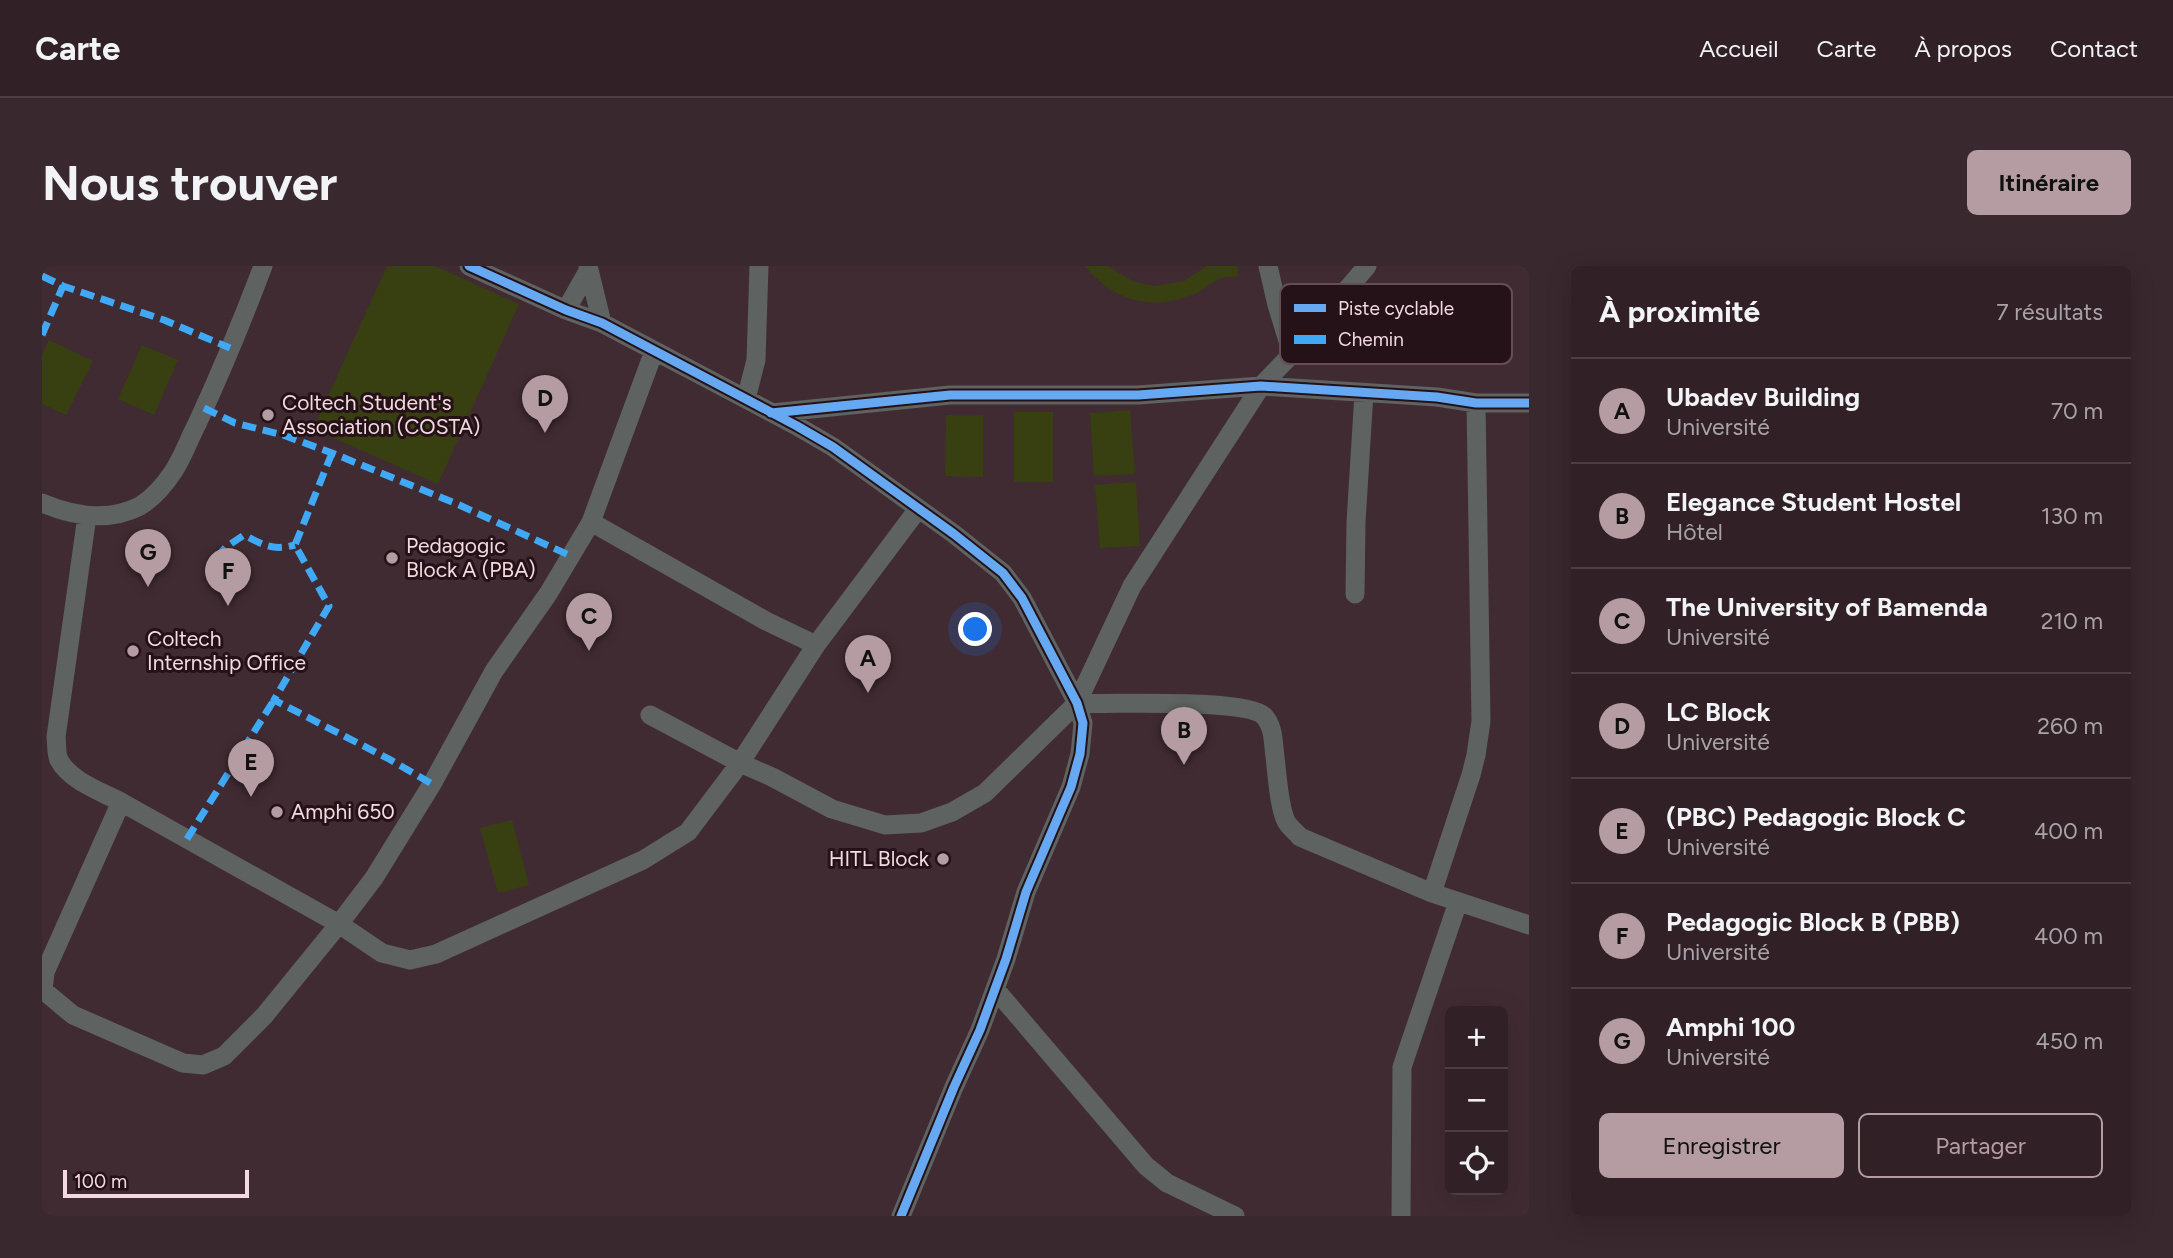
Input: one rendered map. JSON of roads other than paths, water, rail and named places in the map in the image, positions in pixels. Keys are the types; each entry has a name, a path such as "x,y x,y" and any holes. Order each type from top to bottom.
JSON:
{"street":[{"path":"42,503 87,516 109,516 140,506 161,488 174,471 243,318 263,266"},
{"path":"469,266 566,310 602,323 833,447 954,534 1003,573 1022,598 1077,703 1083,723 1080,754 1074,776 1026,892 995,989 901,1216"},
{"path":"746,399 756,360 759,266"},
{"path":"1268,266 1280,314"},
{"path":"1352,284 1367,266"},
{"path":"566,310 588,269"},
{"path":"588,269 602,323"},
{"path":"121,802 45,972 43,990 73,1015 183,1063 203,1065 224,1056 264,1016 339,924 392,850 494,671 548,594 591,522 654,351"},
{"path":"650,715 832,809 885,825 921,823 952,812 985,793 1077,703 1132,586 1261,386 1283,364"},
{"path":"771,413 950,395 1138,395 1261,386 1437,397 1476,403 1529,403"},
{"path":"1355,594 1356,522 1364,393"},
{"path":"1432,893 1471,775 1481,720 1476,403"},
{"path":"87,516 56,737 58,759 80,780 339,924 382,953 410,960 436,954 643,860 688,832 740,763 816,645 918,509"},
{"path":"591,522 766,621 816,645"},
{"path":"1077,703 1231,706 1262,714 1271,726 1280,798 1286,821 1300,836 1432,893 1529,926"},
{"path":"1401,1216 1402,1067 1458,902"},
{"path":"995,989 1146,1166 1167,1183 1235,1216"}],"place":[{"name":"Coltech Student's Association (COSTA)","path":"268,415"},
{"name":"LC Block","path":"545,433"},
{"name":"Pedagogic Block A (PBA)","path":"392,558"},
{"name":"Amphi 100","path":"148,587"},
{"name":"Pedagogic Block B (PBB)","path":"228,606"},
{"name":"Coltech Internship Office","path":"133,651"},
{"name":"The University of Bamenda","path":"589,651"},
{"name":"Ubadev Building","path":"868,693"},
{"name":"Elegance Student Hostel","path":"1184,765"},
{"name":"(PBC) Pedagogic Block C","path":"251,797"},
{"name":"Amphi 650","path":"277,812"},
{"name":"HITL Block","path":"943,859"}]}
